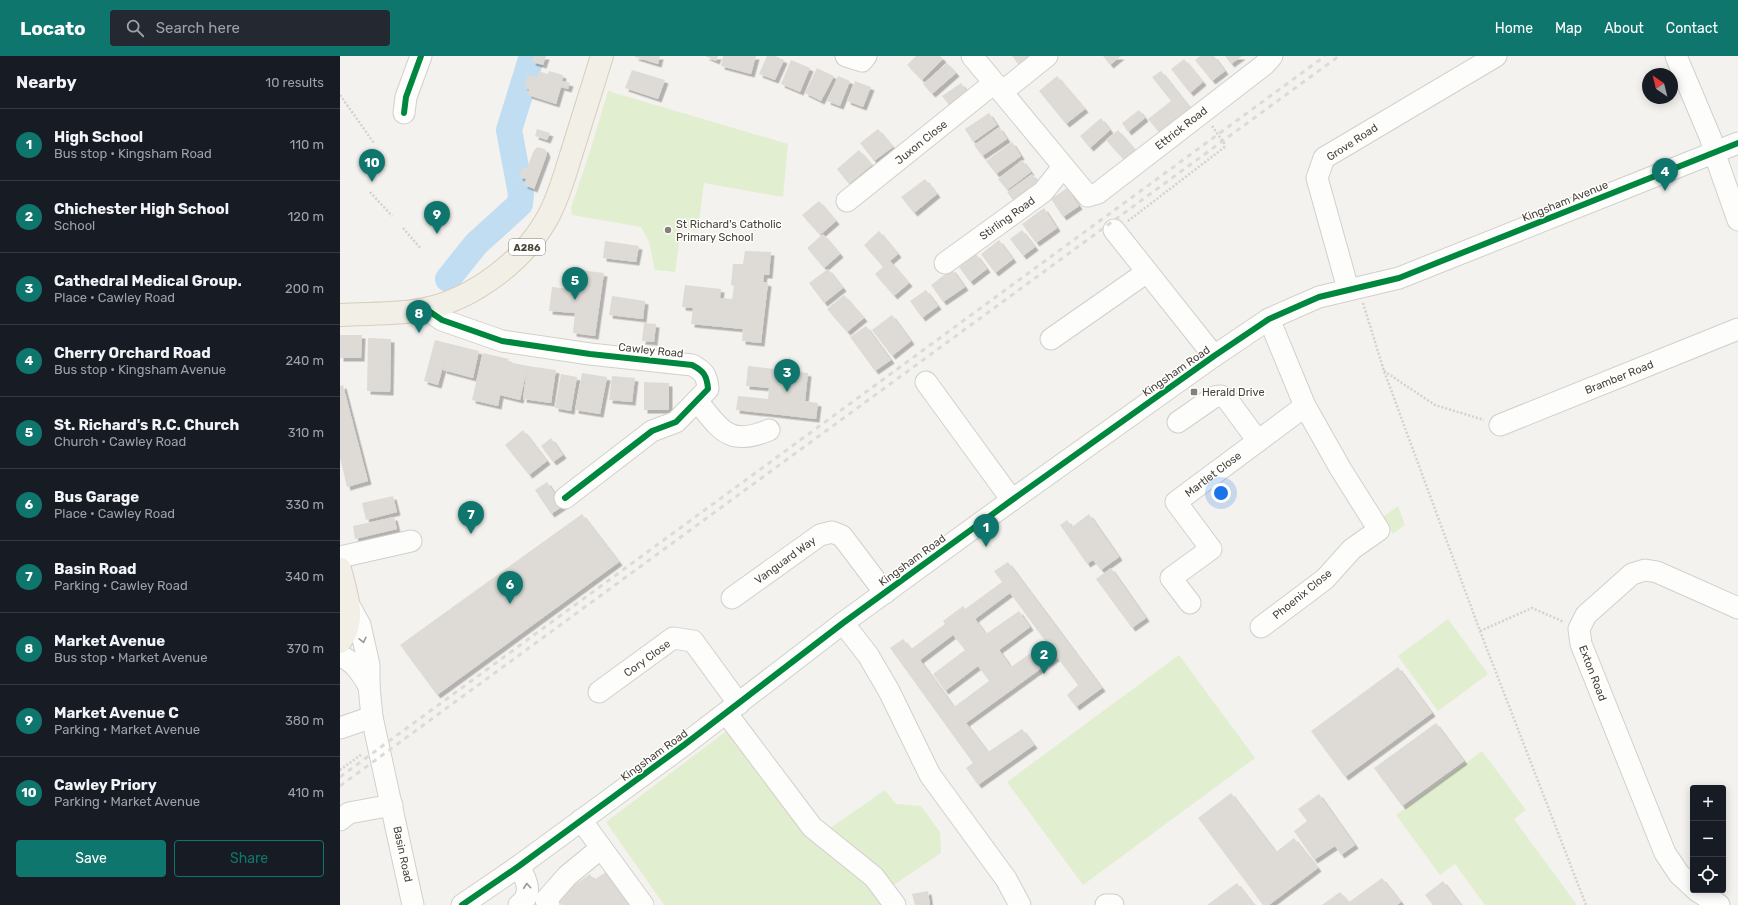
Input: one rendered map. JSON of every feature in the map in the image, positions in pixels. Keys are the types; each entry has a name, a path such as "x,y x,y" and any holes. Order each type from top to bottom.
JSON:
{"main road":[{"name":"A286","path":"340,315 407,312 426,309 464,295 496,276 525,249 548,218 558,195 602,56"},
{"path":"340,569 349,604 349,623 346,634 340,642"}],"street":[{"path":"404,113 406,97 421,56"},
{"path":"846,56 862,61 866,56"},
{"path":"972,56 1064,167"},
{"name":"Juxon Close","path":"847,201 998,87 1047,56"},
{"name":"Ettrick Road","path":"1064,167 1088,196 1098,193 1264,65 1272,56"},
{"name":"Grove Road","path":"1353,288 1317,178 1324,158 1496,56"},
{"path":"1676,56 1711,139 1714,152 1738,220"},
{"name":"Kingsham Avenue","path":"1399,278 1738,143"},
{"name":"Stirling Road","path":"945,263 1043,192 1064,167"},
{"path":"1121,225 1147,272 1214,356"},
{"path":"1051,339 1147,272"},
{"name":"Kingsham Road","path":"462,905 519,866 733,709 843,623 1012,500 1214,356 1269,319 1319,297 1399,278"},
{"name":"Cawley Road","path":"426,309 442,320 502,341 590,354 692,365 701,369 707,378 708,389 676,422 652,431 565,498"},
{"path":"1269,319 1305,406"},
{"name":"Bramber Road","path":"1500,425 1738,329"},
{"path":"926,382 1012,500"},
{"path":"1178,422 1214,397 1220,396 1227,399 1258,441"},
{"path":"697,401 717,426 729,434 747,438 769,430"},
{"name":"Martlet Close","path":"1190,603 1171,578 1211,548 1176,502 1305,406"},
{"name":"Phoenix Close","path":"1261,627 1325,579 1352,548 1379,530 1340,468 1305,406"},
{"name":"Vanguard Way","path":"732,598 820,535 832,532 842,536 885,593"},
{"path":"340,557 411,541"},
{"path":"1579,629 1586,615 1632,574 1645,570 1657,572 1738,608"},
{"name":"Basin Road","path":"349,604 360,625 369,665 369,686 372,717 413,905"},
{"path":"843,623 868,655 889,691 930,775 1006,879 1020,905"},
{"name":"Exton Road","path":"1579,629 1581,644 1665,853 1679,874 1690,884"},
{"name":"Cory Close","path":"599,692 674,638 693,641 733,709 812,828 874,877 895,905"},
{"path":"340,656 353,663 369,686"},
{"path":"340,728 372,717"},
{"path":"340,820 349,814 392,805"},
{"path":"581,820 643,905"},
{"path":"549,905 546,900 567,876 601,848"},
{"path":"519,866 527,881 528,889 526,897 519,905"},
{"path":"1701,893 1719,905"},
{"path":"1106,905 1113,905"}],"path":[{"path":"340,95 374,143"},
{"path":"1121,225 1226,146 1212,126"},
{"path":"370,192 392,216"},
{"path":"402,228 420,249"},
{"path":"1353,288 1480,631 1586,905"},
{"path":"1384,371 1435,404 1500,425"},
{"path":"1480,631 1532,608 1579,629"},
{"path":"340,770 378,743"}],"green space":[{"path":"608,91 788,144 783,197 704,183 698,231 681,229 675,272 655,270 649,242 641,227 572,215 571,208"},
{"path":"1398,506 1405,525 1393,534 1383,517"},
{"path":"1448,619 1488,674 1438,711 1398,656"},
{"path":"1179,655 1255,758 1083,885 1007,782"},
{"path":"729,729 813,840 885,790 896,804 921,806 940,832 941,853 876,897 882,905 664,905 606,822"},
{"path":"1482,751 1526,810 1514,819 1577,905 1485,905 1455,864 1440,875 1396,815"}],"building":[{"path":"534,56 546,56 543,65 532,62"},
{"path":"635,56 660,56 658,64"},
{"path":"705,56 718,56 716,61"},
{"path":"723,56 756,56 751,74 721,66"},
{"path":"767,56 775,56 784,60 775,80 759,74"},
{"path":"916,56 940,56 943,59 922,80 907,65"},
{"path":"1012,56 1031,56 1019,65"},
{"path":"1103,56 1121,56 1110,65"},
{"path":"1200,56 1214,56 1225,71 1212,81 1195,60"},
{"path":"1225,56 1242,56 1231,64"},
{"path":"1184,59 1203,82 1190,93 1171,69"},
{"path":"791,60 810,68 800,92 781,84"},
{"path":"947,63 956,73 932,94 923,84"},
{"path":"817,68 834,76 821,101 805,93"},
{"path":"632,70 665,80 658,99 625,88"},
{"path":"538,71 548,74 549,71 563,75 562,81 570,83 568,89 561,87 556,104 528,95 529,89 524,87 528,75 537,77"},
{"path":"1161,71 1194,113 1163,137 1148,119 1171,101 1152,77"},
{"path":"838,76 850,81 840,106 827,101"},
{"path":"1057,76 1085,109 1066,124 1039,91"},
{"path":"855,81 871,87 863,107 847,101"},
{"path":"961,83 968,93 950,106 942,96"},
{"path":"1139,110 1145,118 1128,132 1122,123"},
{"path":"989,113 997,125 973,142 965,129"},
{"path":"1101,118 1110,130 1090,148 1080,136"},
{"path":"999,127 1007,139 982,156 974,145"},
{"path":"537,129 550,133 547,140 535,136"},
{"path":"878,129 893,147 874,161 860,143"},
{"path":"1118,130 1136,151 1125,161 1106,140"},
{"path":"1012,142 1021,156 996,174 986,161"},
{"path":"538,147 545,149 547,154 534,189 524,185 526,179 519,177 522,167 527,168 534,150"},
{"path":"859,150 872,165 849,184 837,169"},
{"path":"1022,160 1031,172 1007,190 998,179"},
{"path":"1032,174 1043,189 1018,207 1007,192"},
{"path":"925,179 937,194 914,213 901,197"},
{"path":"1067,188 1079,206 1063,217 1051,199"},
{"path":"819,201 836,221 820,235 802,215"},
{"path":"1044,208 1057,228 1036,243 1022,224"},
{"path":"1022,230 1035,247 1023,256 1010,239"},
{"path":"879,231 898,254 890,261 909,283 894,296 875,274 883,267 864,245"},
{"path":"823,234 840,254 824,268 807,248"},
{"path":"999,240 1013,259 995,273 981,254"},
{"path":"605,241 639,246 636,262 603,258"},
{"path":"745,251 771,252 769,275 764,275 763,282 768,283 761,343 742,341 743,329 691,324 693,308 682,307 685,285 721,289 720,298 732,299 734,286 731,285 733,264 743,264"},
{"path":"976,254 987,269 970,282 959,267"},
{"path":"828,269 843,288 824,303 809,283"},
{"path":"952,269 965,287 943,302 931,285"},
{"path":"580,270 604,273 595,336 573,333 575,313 549,311 552,287 578,290"},
{"path":"926,290 938,306 922,318 910,301"},
{"path":"844,295 864,318 847,332 827,309"},
{"path":"612,296 645,301 643,319 609,315"},
{"path":"892,315 911,341 892,356 872,330"},
{"path":"644,323 656,324 654,342 642,341"},
{"path":"866,326 891,360 875,371 850,337"},
{"path":"340,335 362,335 361,358 340,358"},
{"path":"368,338 391,339 390,392 367,391"},
{"path":"435,340 479,351 473,378 443,370 444,363 438,385 424,381"},
{"path":"483,353 509,359 508,362 556,370 551,403 523,399 527,369 520,400 500,395 498,406 472,400"},
{"path":"748,366 808,373 805,401 818,403 816,419 736,410 738,396 768,399 769,388 746,386"},
{"path":"582,373 607,377 600,414 575,410"},
{"path":"561,374 577,377 571,411 555,408"},
{"path":"612,376 635,378 632,402 609,400"},
{"path":"644,382 669,383 669,410 644,410"},
{"path":"343,385 368,481 347,487 340,458 340,386"},
{"path":"523,430 547,461 529,475 505,445"},
{"path":"551,438 563,455 553,462 541,446"},
{"path":"547,482 563,506 551,514 535,490"},
{"path":"393,496 397,512 366,520 362,503"},
{"path":"582,514 619,562 437,695 400,645"},
{"path":"1089,514 1119,557 1101,570 1093,560 1087,564 1060,525 1067,520 1072,527"},
{"path":"394,517 397,529 355,539 353,526"},
{"path":"1008,562 1102,688 1076,707 1067,695 1078,685 1057,657 966,723 988,752 1022,729 1034,745 978,785 966,768 973,763 890,648 903,639 911,649 945,624 943,621 963,606 965,609 1002,582 994,571","holes":["1010,593 1046,642 1011,667 999,650 1030,627 1019,611 986,634 975,619","953,635 965,650 933,674 945,691 978,666 989,681 954,707 920,660"]},
{"path":"1111,568 1146,618 1132,628 1096,579"},
{"path":"1398,667 1432,713 1345,777 1311,731"},
{"path":"1436,723 1464,761 1402,806 1374,768"},
{"path":"1231,793 1276,852 1294,838 1318,868 1269,905 1263,905 1198,818"},
{"path":"1319,794 1355,845 1341,855 1335,846 1314,860 1294,831 1307,821 1298,809"},
{"path":"609,870 633,905 562,905 556,898 590,874 594,880"},
{"path":"1382,878 1401,902 1397,905 1322,905 1340,892 1349,902"},
{"path":"1443,881 1461,905 1433,905 1425,895"},
{"path":"1237,883 1254,905 1207,905"},
{"path":"928,891 930,905 915,905 912,894"}],"waterway":[{"path":"448,279 476,244 520,204 521,194 509,130 532,56"}],"railway":[{"path":"340,777 1325,56"},
{"path":"340,786 1339,56"}],"cycle path":[{"path":"404,113 406,97 421,56"},
{"path":"462,905 519,866 684,745 843,623 1012,500 1214,356 1269,319 1319,297 1399,278 1738,143"},
{"path":"426,309 442,320 502,341 590,354 692,365 704,374 708,389 676,422 652,431 565,498"}],"place":[{"name":"Cawley Priory","path":"372,182"},
{"name":"Cherry Orchard Road","path":"1665,191"},
{"name":"St Richard's Catholic Primary School","path":"668,230"},
{"name":"Market Avenue C","path":"437,234"},
{"name":"St. Richard's R.C. Church","path":"575,300"},
{"name":"Market Avenue","path":"419,333"},
{"name":"Cathedral Medical Group.","path":"787,392"},
{"name":"Herald Drive","path":"1194,392"},
{"name":"Basin Road","path":"471,534"},
{"name":"High School","path":"986,547"},
{"name":"Bus Garage","path":"510,604"},
{"name":"Chichester High School","path":"1044,674"}]}
